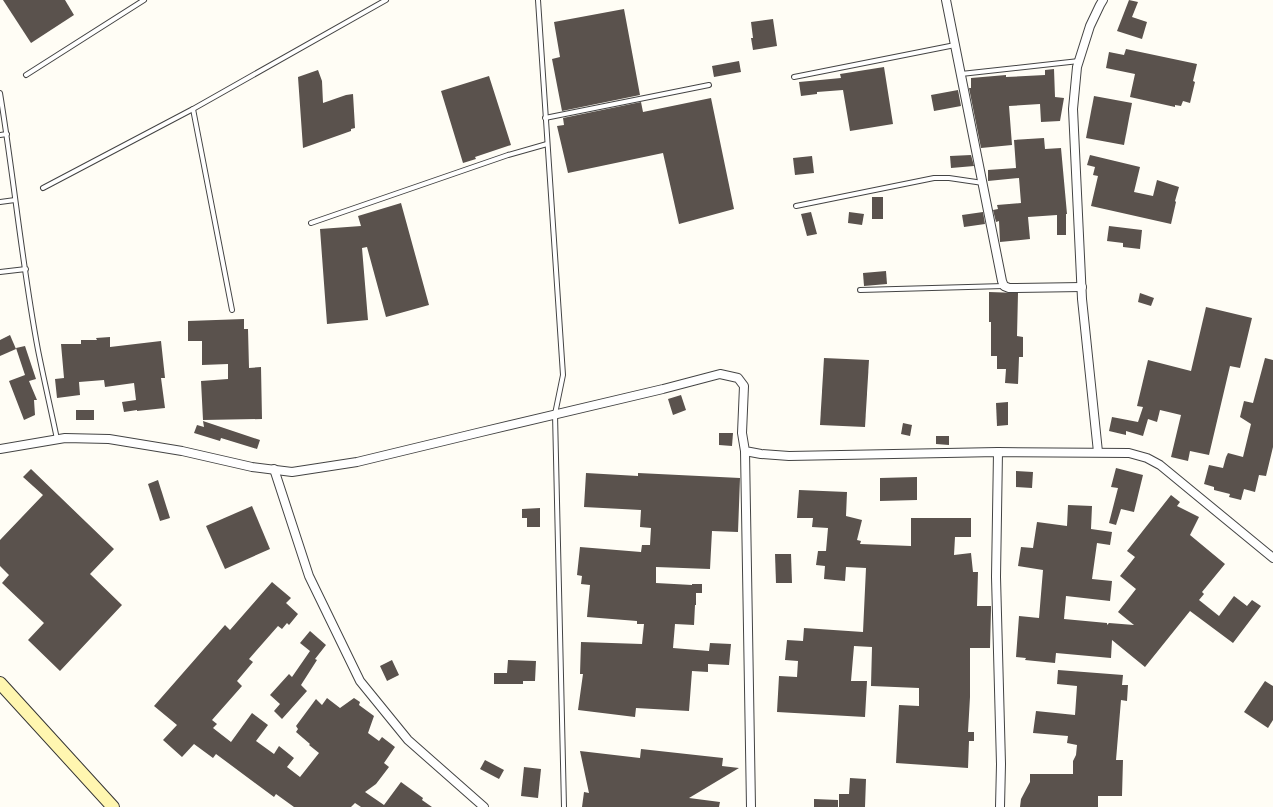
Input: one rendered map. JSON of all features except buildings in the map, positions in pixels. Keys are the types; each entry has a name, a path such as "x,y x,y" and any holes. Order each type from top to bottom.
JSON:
{"main road":[{"path":"0,683 113,807"}],"street":[{"path":"946,0 1004,286 1009,288 1082,287"},
{"path":"1098,452 1082,287 1073,109 1077,67 1090,26 1101,2"},
{"path":"0,449 65,438 109,439 182,451 252,467 292,472 357,462 720,374 738,378 744,386 742,433 745,451 751,807"},
{"path":"745,451 788,456 998,452 1130,453 1147,458 1160,465 1273,558"},
{"path":"998,452 996,577 1001,764 1000,807"},
{"path":"274,470 309,576 360,681 408,740 484,807"}],"lane":[{"path":"26,75 144,0"},
{"path":"43,188 193,109 386,0"},
{"path":"538,0 563,375 555,414 564,807"},
{"path":"794,77 955,45"},
{"path":"961,74 1079,61"},
{"path":"545,118 709,84"},
{"path":"0,93 38,350 57,440"},
{"path":"193,109 232,310"},
{"path":"0,135 7,134"},
{"path":"311,223 547,144"},
{"path":"796,206 934,178 949,178 983,183"},
{"path":"0,202 15,200"},
{"path":"0,272 26,269"},
{"path":"860,290 1004,286"}]}
